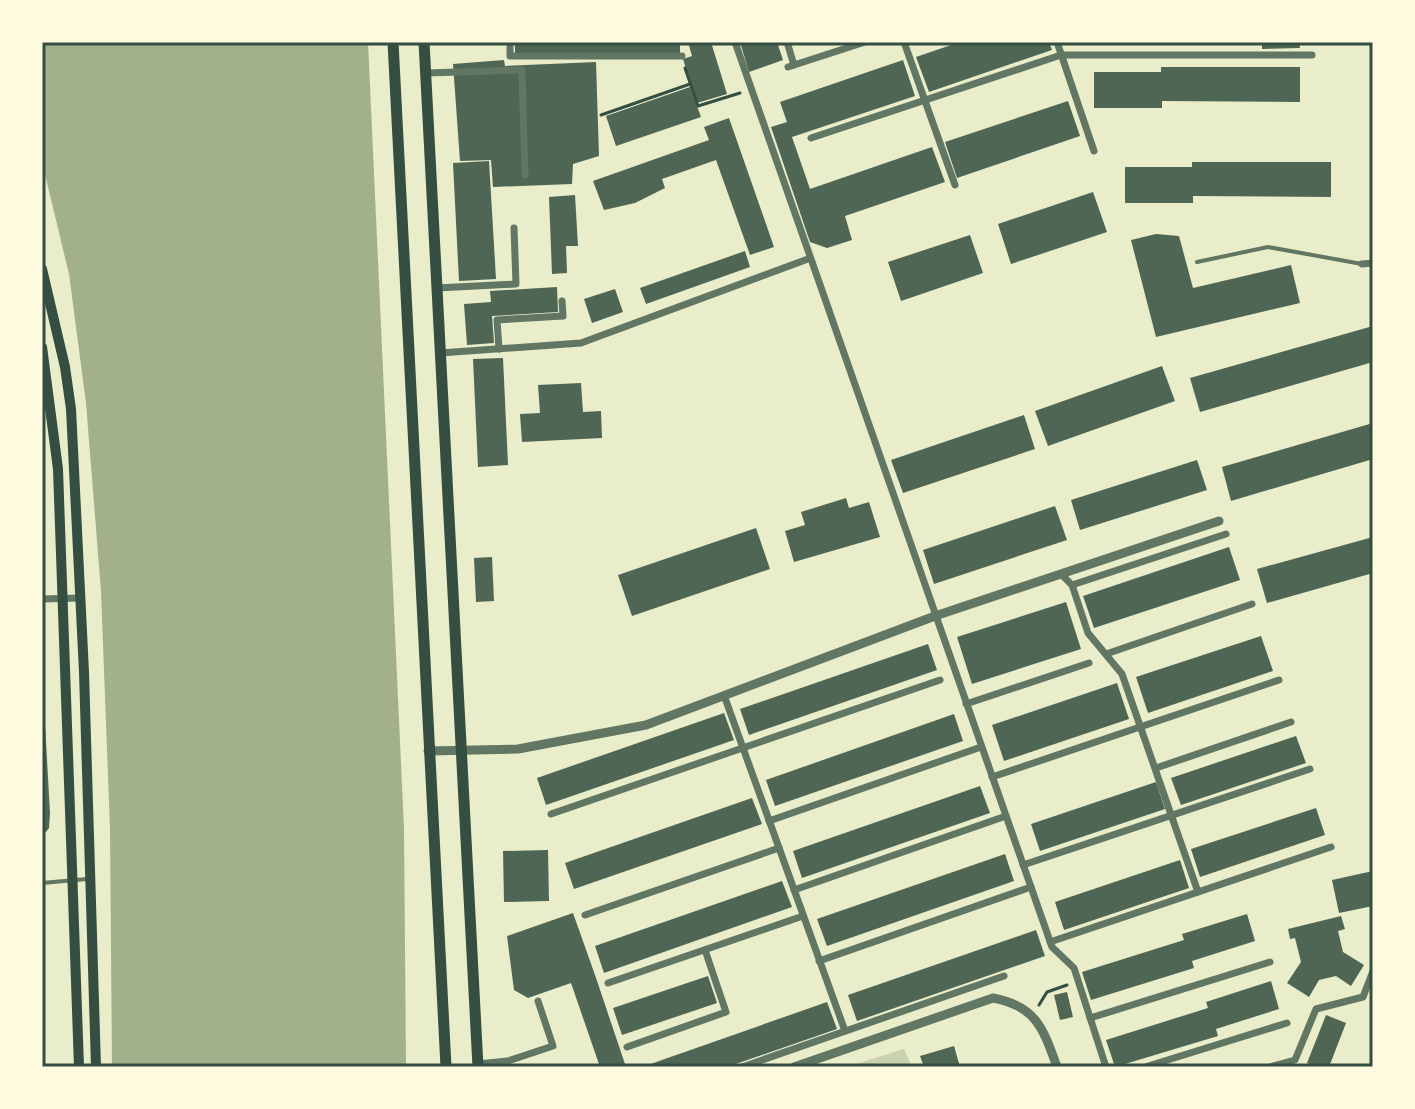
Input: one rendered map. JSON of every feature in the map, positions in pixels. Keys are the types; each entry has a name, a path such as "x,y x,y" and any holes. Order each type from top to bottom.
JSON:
{"main road":[{"path":"393,42 446,1067"},
{"path":"424,42 478,1066"},
{"path":"42,269 65,367 71,409 96,1067"},
{"path":"42,347 58,469 79,1067"}],"street":[{"path":"510,42 510,56 682,56"},
{"path":"735,42 808,259 1050,942 1074,968 1106,1067"},
{"path":"787,42 791,66 865,42"},
{"path":"904,42 955,185"},
{"path":"1057,42 1094,151"},
{"path":"811,138 1061,55 1312,55"},
{"path":"426,73 522,70 525,175"},
{"path":"437,288 516,284 514,228"},
{"path":"440,353 581,343 808,259"},
{"path":"1362,264 1373,264"},
{"path":"499,349 497,320 563,316 562,301"},
{"path":"428,751 518,749 646,725 725,698 935,616 1219,521"},
{"path":"1072,585 1226,534"},
{"path":"1061,574 1072,585 1088,633 1122,674 1198,892"},
{"path":"42,599 80,598"},
{"path":"1106,654 1252,604"},
{"path":"966,704 1089,663"},
{"path":"551,814 940,680"},
{"path":"992,777 1279,680"},
{"path":"725,698 845,1031"},
{"path":"1156,768 1291,722"},
{"path":"769,821 981,747"},
{"path":"1023,865 1310,769"},
{"path":"794,890 1006,816"},
{"path":"1050,942 1331,847"},
{"path":"585,915 779,848"},
{"path":"819,961 1031,887"},
{"path":"608,983 803,916"},
{"path":"627,1047 726,1012 705,950"},
{"path":"1090,1018 1270,962"},
{"path":"1270,1067 1297,1064 1316,1009 1363,997 1373,971"},
{"path":"742,1067 1004,976"},
{"path":"794,1067 993,998 1015,1002 1031,1012 1057,1067"},
{"path":"478,1066 508,1061 553,1046 538,1001"},
{"path":"1145,1067 1287,1023"}],"lane":[{"path":"1197,262 1268,247 1362,264"},
{"path":"42,883 90,878"}],"path":[{"path":"682,56 698,106 751,90"},
{"path":"601,115 690,84"},
{"path":"1031,1012 1047,992 1078,981"}],"shaded area":[{"path":"42,42 368,42 404,829 406,1067 112,1067 110,829 101,591 86,403 69,274 42,162"},
{"path":"904,1049 912,1067 846,1067"}],"building":[{"path":"515,42 680,42 680,54 515,53"},
{"path":"688,42 711,42 727,94 697,103 683,59 692,56"},
{"path":"740,42 777,42 783,60 749,72"},
{"path":"960,42 1049,42 1052,50 929,92 916,57"},
{"path":"1262,42 1299,42 1300,48 1262,49"},
{"path":"504,60 505,66 596,62 599,156 573,164 572,184 493,187 491,160 460,161 453,64"},
{"path":"903,60 915,96 792,137 810,189 932,147 945,182 845,216 852,240 827,248 810,242 771,127 787,122 780,102"},
{"path":"1161,67 1300,67 1300,102 1162,101 1162,108 1094,108 1094,72 1161,72"},
{"path":"690,87 701,117 616,146 606,116"},
{"path":"1068,101 1080,136 957,178 945,142"},
{"path":"729,118 774,247 750,255 716,160 662,179 665,188 635,203 604,210 593,181 709,140 704,127"},
{"path":"489,161 496,279 459,281 453,163"},
{"path":"1192,162 1331,162 1331,197 1193,196 1193,203 1125,203 1125,167 1192,167"},
{"path":"1093,192 1107,232 1011,264 998,224"},
{"path":"575,195 578,246 566,246 567,273 552,274 549,197"},
{"path":"1156,234 1179,236 1193,288 1291,265 1300,303 1156,337 1131,240"},
{"path":"970,235 983,273 901,301 888,262"},
{"path":"745,251 750,267 646,304 640,288"},
{"path":"557,287 558,312 492,316 494,343 467,345 464,304 491,302 490,291"},
{"path":"615,289 623,312 592,323 584,299"},
{"path":"1373,326 1373,362 1200,412 1190,378"},
{"path":"503,358 508,465 478,467 473,359"},
{"path":"1162,366 1175,401 1048,446 1035,411"},
{"path":"581,383 583,412 601,411 602,438 522,442 520,414 540,413 538,385"},
{"path":"1024,415 1035,449 903,493 891,460"},
{"path":"1373,423 1373,459 1231,501 1222,467"},
{"path":"1197,460 1207,490 1080,530 1071,500"},
{"path":"846,498 849,508 869,502 880,537 794,562 785,531 805,525 801,512"},
{"path":"1055,506 1067,540 934,584 923,550"},
{"path":"756,528 770,569 632,616 618,575"},
{"path":"1373,537 1373,573 1267,603 1257,569"},
{"path":"1229,547 1240,580 1094,628 1083,596"},
{"path":"492,557 494,601 476,602 474,558"},
{"path":"1066,602 1081,649 972,684 957,637"},
{"path":"1261,636 1273,671 1148,713 1136,677"},
{"path":"928,644 937,670 749,735 740,709"},
{"path":"42,669 50,813 49,828 42,837"},
{"path":"1117,683 1129,719 1004,761 992,725"},
{"path":"724,713 734,740 546,805 537,778"},
{"path":"954,714 963,741 775,806 766,780"},
{"path":"1296,736 1306,763 1181,805 1171,778"},
{"path":"1156,782 1165,809 1040,851 1031,824"},
{"path":"980,786 990,813 802,878 793,851"},
{"path":"752,798 762,824 574,889 565,863"},
{"path":"1316,808 1325,835 1200,877 1191,849"},
{"path":"548,850 549,901 504,902 503,851"},
{"path":"1005,854 1014,881 827,946 817,919"},
{"path":"1180,860 1189,888 1064,930 1055,902"},
{"path":"1373,871 1373,906 1339,913 1332,880"},
{"path":"782,881 792,907 604,973 595,946"},
{"path":"573,913 626,1067 600,1067 571,983 528,998 514,990 507,936"},
{"path":"1247,914 1255,941 1192,961 1194,968 1091,1000 1082,972 1184,940 1182,934"},
{"path":"1341,916 1345,929 1338,931 1343,952 1364,965 1351,986 1336,976 1319,980 1309,997 1287,983 1301,962 1295,938 1290,939 1288,929"},
{"path":"1036,930 1045,956 857,1021 848,995"},
{"path":"708,976 717,1003 622,1035 613,1008"},
{"path":"1271,981 1279,1009 1216,1029 1218,1036 1115,1067 1106,1040 1208,1008 1206,1002"},
{"path":"1067,992 1073,1017 1060,1020 1054,995"},
{"path":"827,1002 837,1029 727,1067 642,1067"},
{"path":"1326,1015 1346,1023 1329,1067 1317,1067 1307,1063"},
{"path":"954,1046 960,1067 924,1067 920,1056"}]}
